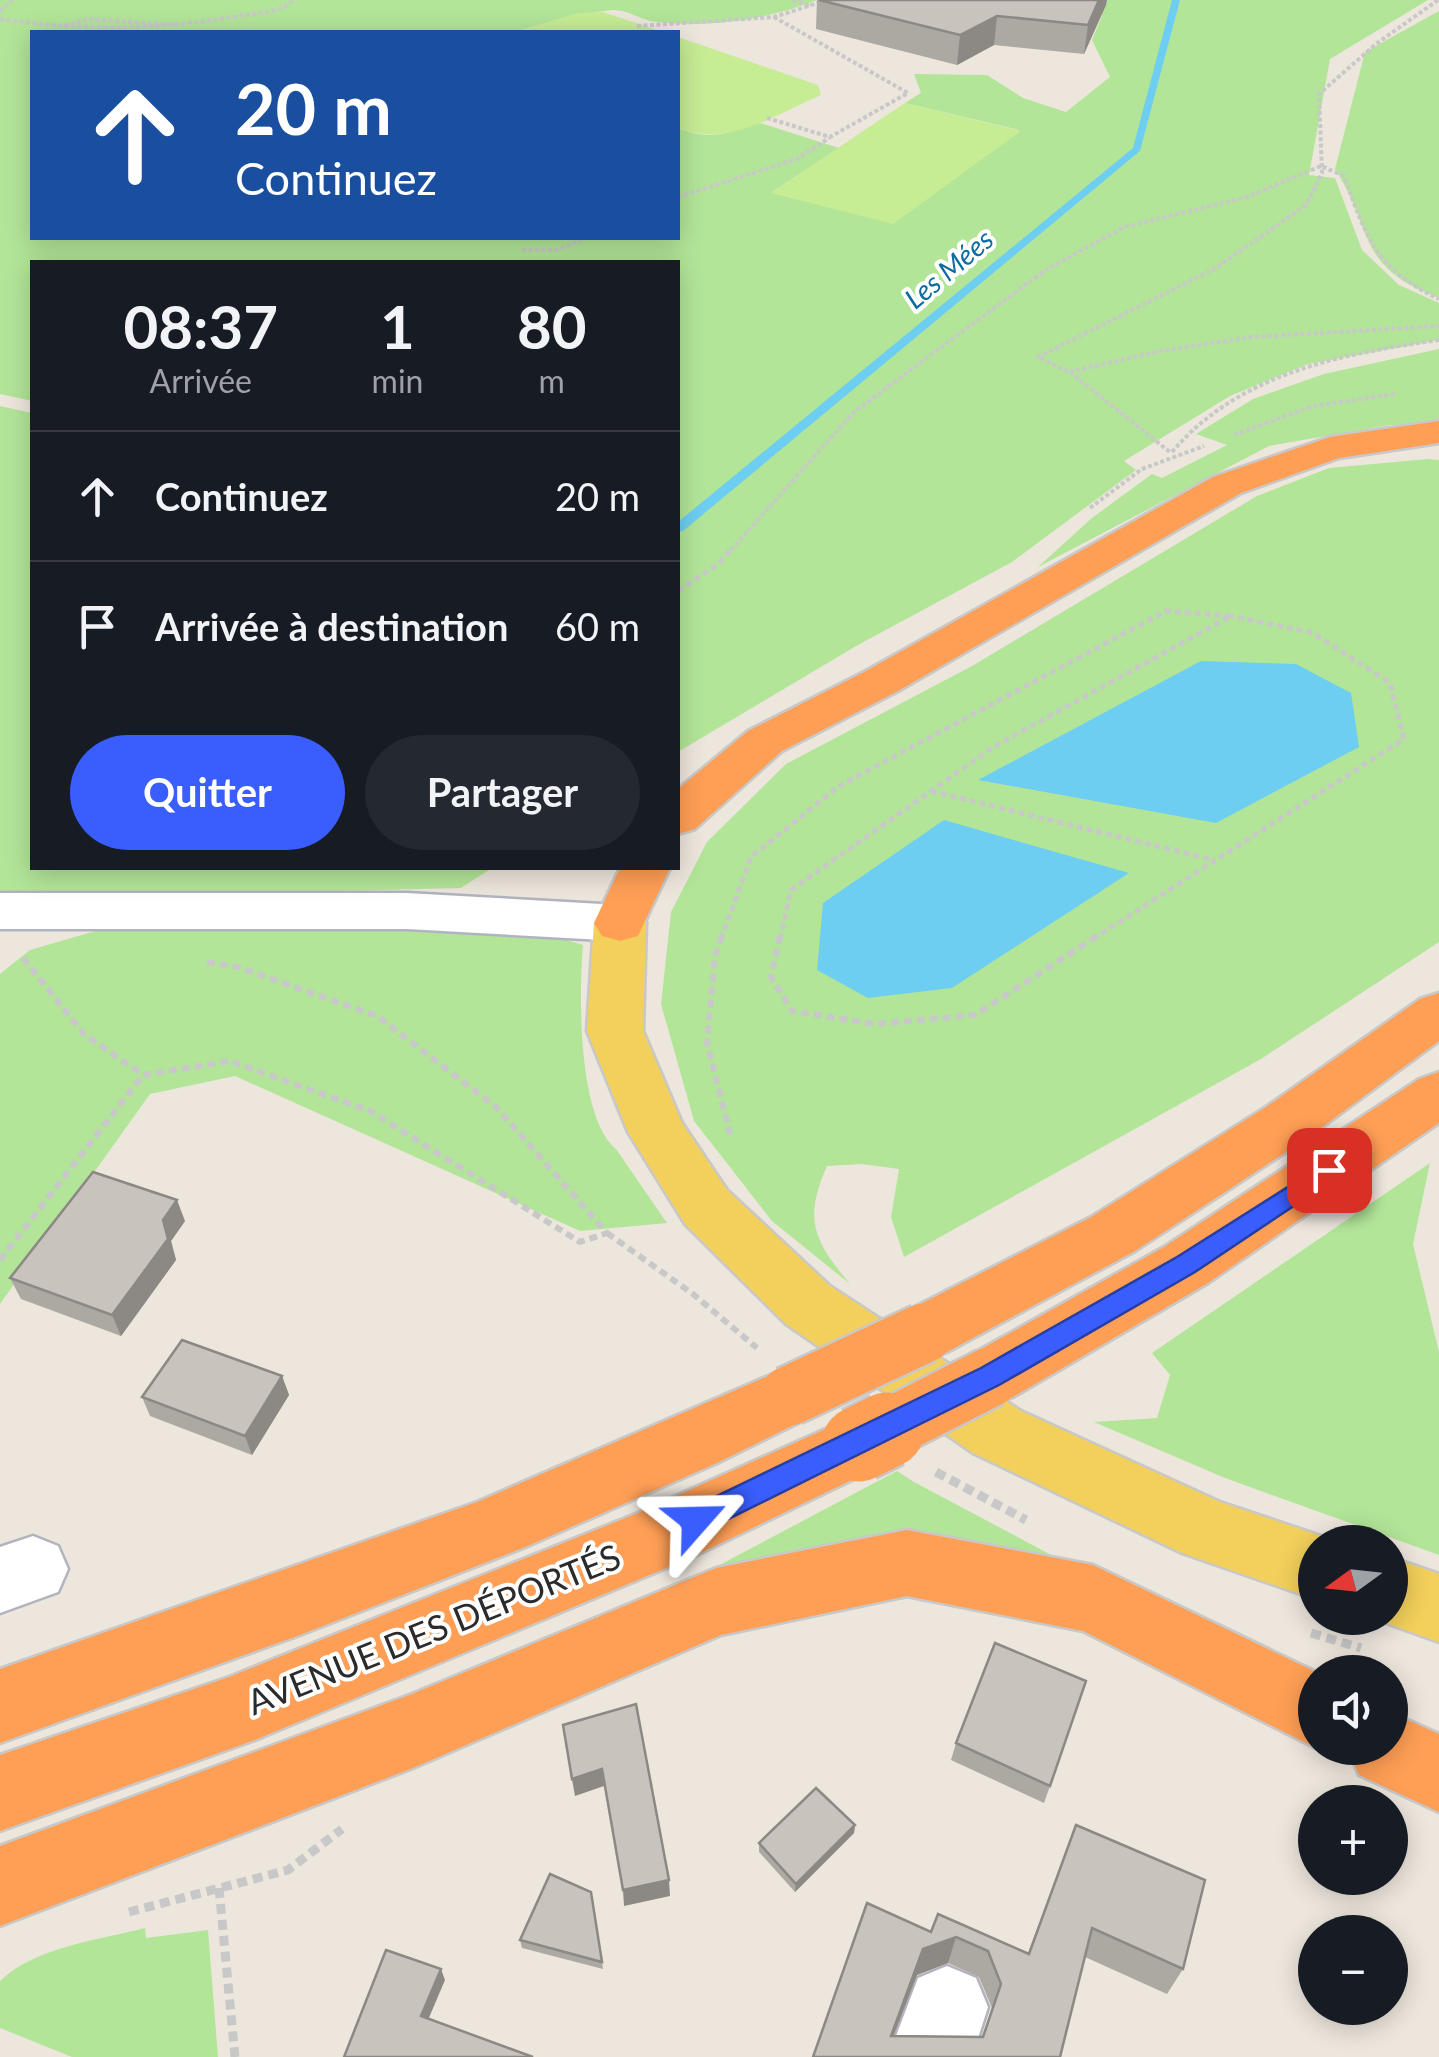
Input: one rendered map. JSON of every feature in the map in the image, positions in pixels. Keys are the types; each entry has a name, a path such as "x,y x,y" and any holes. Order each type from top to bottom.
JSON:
{"highway":[{"path":"680,815 765,741 882,681 1227,485 1280,461 1345,445 1439,432"},
{"path":"1345,445 1439,449"},
{"path":"620,923 644,870"},
{"path":"0,1706 313,1598 718,1432 1113,1234 1286,1123 1439,1013"},
{"name":"AVENUE DES DÉPORTÉS","path":"0,1793 229,1714 664,1536 859,1444 990,1376 1186,1265 1439,1094"},
{"path":"0,1886 413,1732 716,1602 906,1563 1093,1599 1298,1703"},
{"path":"1408,1759 1439,1774"}],"main road":[{"path":"620,923 615,1030 657,1132 706,1208 808,1305 997,1432 1206,1530 1298,1560"},
{"path":"1408,1597 1439,1608"}],"lane":[{"path":"10,911 407,911 620,923"}],"path":[{"path":"0,11 12,0"},
{"path":"142,30 186,27 287,6 294,0"},
{"path":"793,0 810,6"},
{"path":"637,26 774,17 827,0"},
{"path":"1438,0 1388,34 1319,94 1322,173 1306,205 1252,246 1038,358 1069,372 1171,453 1186,430 1213,410 1265,382 1303,367 1439,340"},
{"path":"680,196 797,159 908,93 774,17"},
{"path":"0,19 84,30"},
{"path":"54,28 89,19 186,27"},
{"path":"768,118 830,137"},
{"path":"680,590 718,564 854,413 1044,271 1124,227 1247,197 1321,166 1344,176 1365,240 1390,274 1439,299"},
{"path":"522,250 558,250 581,240"},
{"path":"1069,372 1123,358 1278,336 1439,326"},
{"path":"734,1152 707,1044 715,956 751,857 839,786 1166,611 1230,616 1314,633 1390,684 1404,739 976,1015 875,1024 792,1011 771,977 791,890 995,746 1230,616"},
{"path":"931,791 1216,860"},
{"path":"10,911 7,938 84,1034 143,1074 230,1062 370,1111 580,1242 606,1234 496,1107 377,1016 238,967 203,961"},
{"path":"0,1260 143,1074"},
{"path":"117,1916 288,1870 350,1824"},
{"path":"219,1888 235,2057"}],"green space":[{"path":"0,0 817,0 778,13 719,23 657,22 612,10 522,30 30,30 30,240 680,240 680,129 718,134 757,122 839,148 772,192 1019,130 905,103 921,93 914,74 987,75 1023,98 1066,112 1110,77 1092,40 1102,16 1095,0 1428,0 1330,59 1309,175 1335,178 1362,250 1399,285 1439,303 1439,340 1308,364 1230,396 1124,461 1136,470 1012,562 856,646 680,751 680,260 30,260 30,401 0,394"},
{"path":"1439,11 1439,298 1412,286 1380,260 1335,169 1365,52"},
{"path":"603,12 657,30 522,30 577,13"},
{"path":"680,38 818,85 821,95 768,120 733,132 697,133 680,129"},
{"path":"905,103 1021,131 893,224 771,193"},
{"path":"1439,349 1439,424 1390,425 1269,446 1038,567 1092,518 1152,474 1162,478 1227,445 1196,434 1253,399 1324,374"},
{"path":"0,406 30,413 30,870 489,870 461,888 0,899"},
{"path":"1439,460 1439,942 1261,1059 904,1257 891,1217 899,1169 862,1164 827,1166 815,1201 816,1229 828,1255 850,1284 772,1221 694,1121 661,1004 671,912 707,842 786,764 972,666 1257,496 1329,468"},
{"path":"130,921 541,932 583,945 583,1053 594,1110 603,1133 667,1223 580,1231 235,1076 150,1094 0,1304 0,974 30,950"},
{"path":"1430,1163 1413,1244 1439,1352 1439,1555 1408,1544 1408,1525 1356,1525 1225,1478 1094,1422 1157,1418 1170,1375 1152,1353"},
{"path":"897,1471 1106,1584 810,1554 712,1569"},
{"path":"145,1928 146,1938 208,1930 218,2057 72,2057 0,2028 0,1981 14,1969 68,1946"}],"water":[{"path":"1201,661 1296,664 1351,693 1359,747 1216,823 978,780"},
{"path":"944,820 1129,873 952,988 868,998 817,970 823,903"}],"building":[{"path":"819,0 1099,0 1088,25 997,16 960,35"},
{"path":"93,1172 177,1200 163,1220 168,1239 112,1315 10,1278"},
{"path":"182,1340 282,1376 245,1436 142,1397"},
{"path":"995,1643 1086,1681 1050,1786 956,1743"},
{"path":"636,1704 669,1880 623,1890 602,1769 572,1779 563,1725"},
{"path":"816,1788 855,1825 796,1884 759,1843"},
{"path":"1076,1825 1205,1880 1183,1969 1092,1928 1060,2057 813,2057 867,1903 931,1932 938,1914 1029,1954","holes":["956,1937 988,1951 1001,1984 983,2037 891,2036 923,1949"]},
{"path":"550,1874 591,1892 602,1962 520,1940"},
{"path":"386,1950 441,1969 421,2016 533,2057 344,2057"}],"waterway":[{"name":"Les Mées","path":"680,526 1137,149 1176,0"}],"route":[{"path":"696,1520 859,1444 990,1376 1186,1265 1329,1170"}]}
